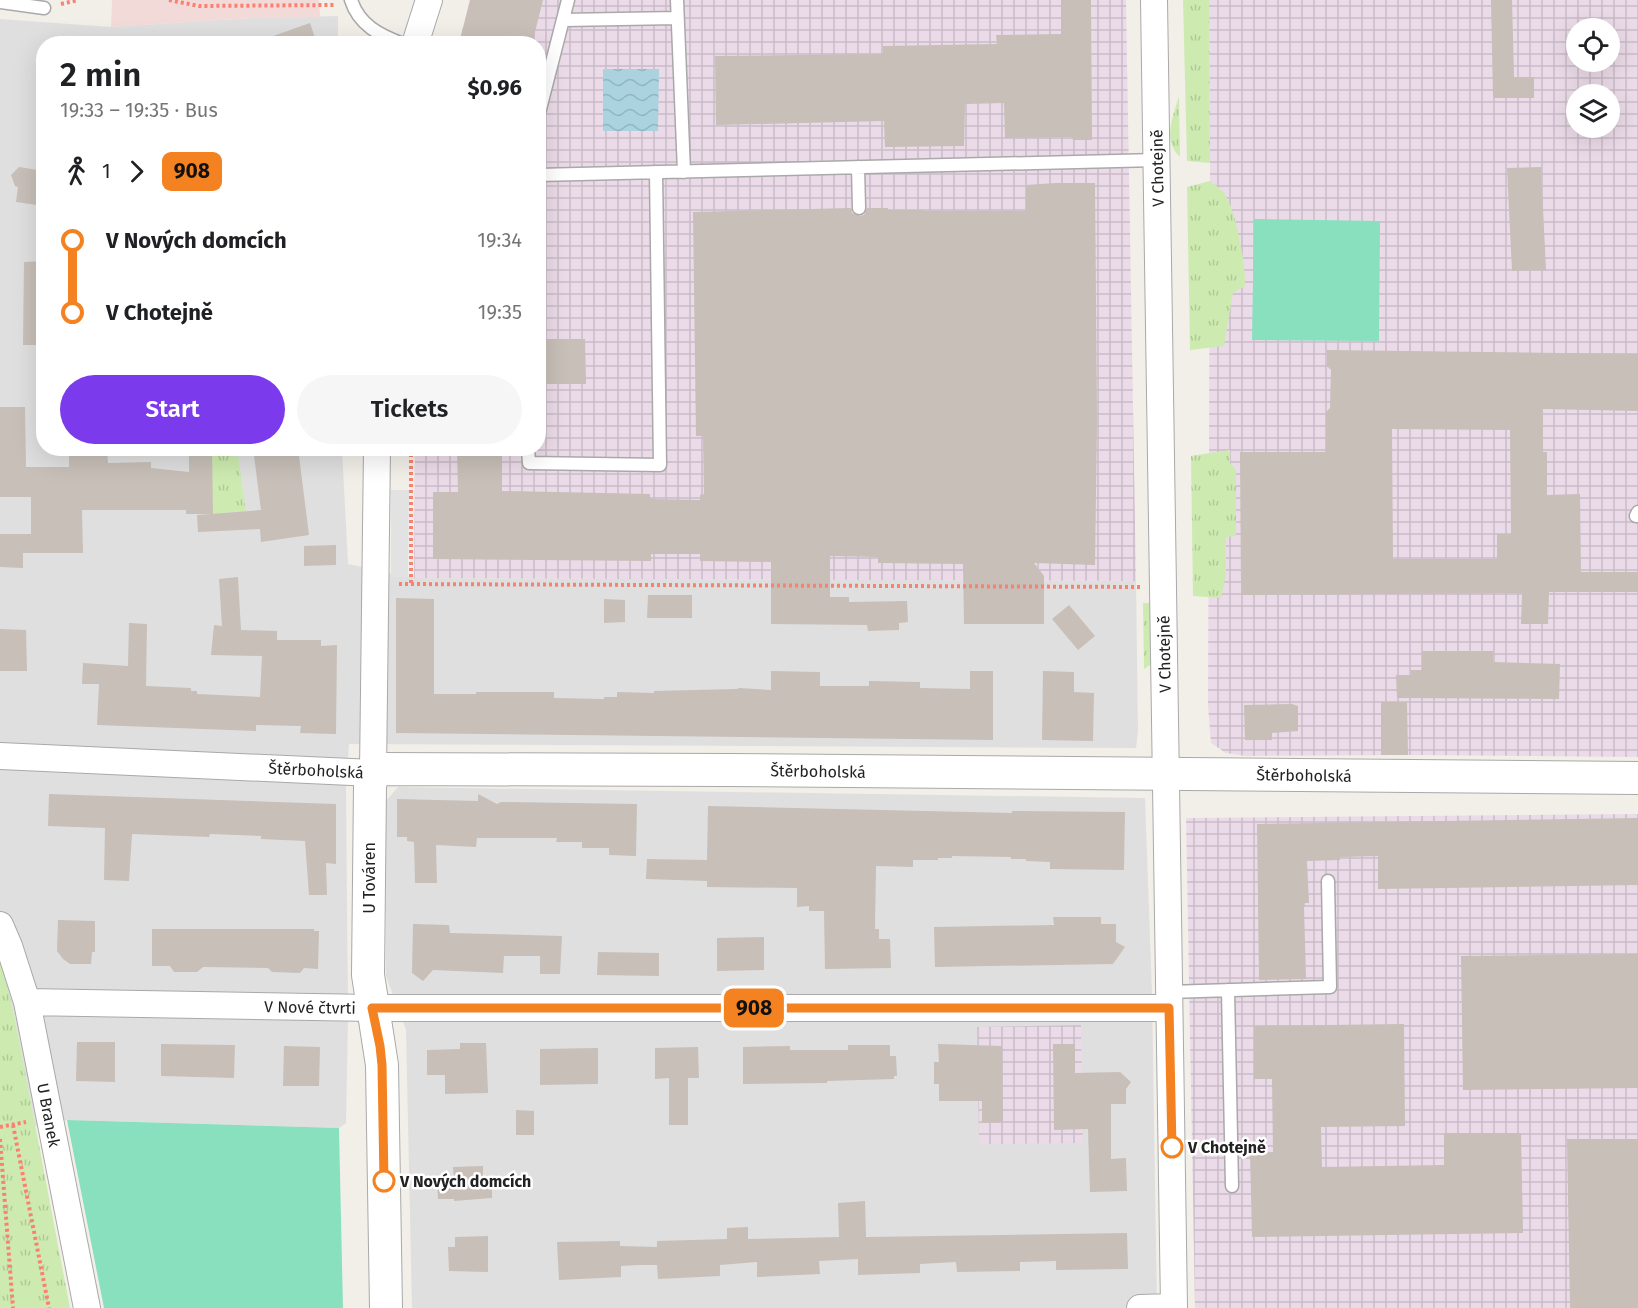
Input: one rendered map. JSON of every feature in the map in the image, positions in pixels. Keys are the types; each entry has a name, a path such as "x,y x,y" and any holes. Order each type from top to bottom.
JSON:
{"street":[{"path":"418,36 429,0"},
{"name":"V Chotejně","path":"1154,0 1174,1308"},
{"name":"U Továren","path":"377,456 373,773 370,779 369,794 368,975 382,1065 386,1308"},
{"name":"Štěrboholská","path":"0,756 373,773 379,769 398,768 1638,778"},
{"name":"U Branek","path":"0,925 27,1002 87,1308"},
{"name":"V Nové čtvrti","path":"27,1002 372,1008 1169,1000"},
{"path":"1140,1308 1174,1308"}],"lane":[{"path":"546,86 568,0"},
{"path":"677,0 684,172"},
{"path":"0,3 44,8"},
{"path":"352,3 361,20 374,31 385,36"},
{"path":"563,20 677,18"},
{"path":"546,175 1157,160"},
{"path":"858,167 859,208"},
{"path":"529,456 529,463 660,465 656,172"},
{"path":"1169,1000 1228,990 1330,987 1328,881"},
{"path":"1228,990 1232,1186"}],"path":[{"path":"169,0 199,6 352,3"},
{"path":"411,456 411,584"},
{"path":"376,584 1163,586"},
{"path":"0,1127 13,1125 49,1308"},
{"path":"0,1139 13,1308"}],"shaded area":[{"path":"112,0 319,0 320,17 252,18 111,27"},
{"path":"470,0 1126,0 1136,581 414,578 415,456 546,456 546,36 461,36"},
{"path":"1209,0 1638,0 1638,757 1245,756 1226,753 1211,743 1208,706"},
{"path":"338,16 338,36 36,36 36,456 342,456 348,564 414,578 1136,581 1138,731 1136,748 349,744 346,785 348,1017 346,1123 339,1128 67,1120 35,1126 14,1014 0,955 0,19 111,27 252,18"},
{"path":"391,490 409,490 408,577 391,577"},
{"path":"398,787 1145,798 1152,994 1157,1308 412,1308 406,1030 386,976 386,801"},
{"path":"1638,814 1638,1308 1195,1308 1186,818"},
{"path":"1081,1025 1083,1143 979,1144 977,1027"}],"green space":[{"path":"1183,0 1209,0 1210,163 1187,161"},
{"path":"1179,96 1180,157 1171,143 1170,136"},
{"path":"1210,181 1224,193 1232,211 1242,252 1245,286 1233,293 1224,346 1190,350 1187,187"},
{"path":"1254,219 1380,221 1379,341 1252,340"},
{"path":"1230,450 1230,464 1236,469 1236,536 1226,537 1226,575 1221,598 1193,596 1191,456"},
{"path":"212,456 238,456 246,511 209,514"},
{"path":"1143,603 1152,603 1153,663 1144,669"},
{"path":"0,955 14,1014 70,1308 0,1308"},
{"path":"67,1120 339,1128 343,1308 104,1308"}],"water":[{"path":"603,69 659,69 658,131 603,131"}],"building":[{"path":"470,0 543,0 534,36 461,36"},
{"path":"1061,0 1091,0 1092,140 1073,140 1072,137 1005,138 1004,103 965,104 964,146 885,147 884,121 716,125 715,56 883,54 883,46 997,44 996,35 1061,34"},
{"path":"1491,0 1512,0 1514,77 1534,77 1534,98 1493,98"},
{"path":"310,23 314,36 273,36"},
{"path":"19,167 36,170 36,205 16,202 18,187 15,186 11,175"},
{"path":"1541,167 1546,270 1512,271 1507,168"},
{"path":"1095,183 1097,421 1095,565 1034,563 1044,576 1044,624 964,624 963,564 878,563 878,557 830,556 830,597 849,597 849,602 907,601 908,622 899,623 899,630 868,631 867,625 771,624 771,562 700,561 700,554 651,554 651,561 433,559 433,492 458,492 457,456 502,456 502,491 650,494 650,499 700,500 700,495 704,494 703,436 696,436 693,212 851,208 852,213 859,216 864,215 867,208 924,211 1026,211 1026,185"},
{"path":"36,261 36,345 23,345 24,262"},
{"path":"546,339 585,339 586,384 546,384"},
{"path":"1327,350 1638,354 1638,411 1543,409 1543,452 1547,452 1547,495 1580,494 1581,572 1638,572 1638,592 1549,592 1548,624 1521,624 1522,593 1241,595 1240,452 1326,452 1326,412 1330,408 1331,370 1327,366","holes":["1392,429 1510,430 1511,534 1497,534 1497,559 1393,559"]},
{"path":"0,407 25,407 26,467 69,467 69,456 108,456 108,463 151,462 151,468 189,472 189,456 212,456 213,514 186,514 186,510 82,510 83,553 23,553 23,568 0,567 0,534 31,534 31,497 0,497"},
{"path":"254,456 299,456 309,535 261,542 260,529 198,532 197,515 261,510"},
{"path":"336,545 336,565 304,566 304,546"},
{"path":"238,577 241,630 277,631 277,640 321,640 321,646 337,645 336,734 300,733 301,726 256,725 256,731 97,725 99,684 82,684 83,663 128,666 129,623 147,624 146,686 191,688 191,691 197,691 197,694 260,697 262,656 211,655 214,625 222,626 219,579"},
{"path":"648,595 692,595 692,618 647,618"},
{"path":"396,598 434,599 434,694 554,692 554,698 604,699 604,697 617,697 617,692 654,693 654,691 739,688 771,690 771,671 820,672 820,686 869,686 869,681 920,682 920,688 970,689 970,671 993,671 993,740 396,733"},
{"path":"604,599 625,600 625,622 604,623"},
{"path":"1069,605 1095,636 1078,650 1052,619"},
{"path":"0,629 26,630 27,671 0,671"},
{"path":"1422,651 1493,651 1493,662 1560,664 1559,699 1397,698 1396,675 1411,675 1411,670 1422,670"},
{"path":"1043,671 1074,672 1074,692 1094,693 1093,741 1042,740"},
{"path":"1381,702 1407,702 1408,755 1381,755"},
{"path":"1292,704 1298,706 1298,731 1272,733 1272,740 1245,740 1244,705"},
{"path":"49,794 336,804 336,864 326,863 327,895 309,895 305,841 261,839 261,836 210,834 209,837 132,834 129,881 104,880 105,828 48,826"},
{"path":"478,794 497,804 501,802 637,804 636,856 609,855 609,848 582,848 582,842 556,842 557,838 477,838 476,847 436,845 437,883 415,883 414,842 407,841 407,837 397,837 397,799 478,801"},
{"path":"708,806 1012,813 1012,811 1125,812 1124,870 1050,869 1050,862 1026,861 1026,859 1011,859 1011,857 952,856 952,858 938,858 938,860 913,860 913,867 876,866 875,929 879,929 879,939 890,939 891,968 825,969 824,911 809,911 809,906 797,907 797,888 707,887 707,881 646,879 647,859 707,860"},
{"path":"1638,818 1638,885 1378,889 1378,856 1307,861 1309,903 1305,903 1304,908 1306,979 1259,980 1257,824"},
{"path":"1053,917 1101,917 1101,924 1116,924 1116,942 1125,947 1113,964 935,967 934,927 1054,925"},
{"path":"58,920 95,921 95,952 92,952 91,964 70,964 57,951"},
{"path":"413,924 449,925 450,933 562,936 560,974 540,974 540,956 504,956 503,973 433,970 423,981 412,973"},
{"path":"152,929 314,929 314,931 319,931 318,969 304,968 300,973 272,972 268,968 203,967 197,972 174,972 170,966 152,966"},
{"path":"764,937 764,970 717,971 717,938"},
{"path":"598,952 659,953 659,976 597,975"},
{"path":"1638,954 1638,1088 1463,1090 1461,956"},
{"path":"1404,1024 1405,1126 1321,1127 1322,1167 1444,1165 1444,1133 1521,1133 1523,1233 1252,1237 1250,1153 1273,1152 1272,1079 1254,1079 1254,1026"},
{"path":"77,1042 115,1042 115,1082 76,1081"},
{"path":"460,1043 486,1043 488,1093 445,1094 445,1075 427,1075 427,1050 460,1049"},
{"path":"161,1044 235,1045 234,1078 161,1076"},
{"path":"938,1044 1002,1046 1003,1122 982,1123 982,1101 939,1101 939,1084 934,1084 934,1062 939,1062"},
{"path":"1053,1044 1075,1044 1075,1073 1120,1072 1131,1082 1126,1089 1126,1104 1111,1104 1111,1159 1126,1158 1127,1191 1090,1192 1088,1129 1054,1130"},
{"path":"848,1045 890,1045 890,1056 896,1056 897,1076 894,1076 894,1079 827,1081 827,1083 743,1084 743,1047 790,1046 790,1050 848,1050"},
{"path":"284,1046 320,1047 319,1086 283,1086"},
{"path":"698,1047 699,1078 688,1078 688,1125 669,1125 669,1078 655,1079 655,1048"},
{"path":"598,1048 598,1084 540,1085 540,1049"},
{"path":"516,1110 534,1111 534,1135 516,1135"},
{"path":"1567,1139 1638,1139 1638,1308 1570,1308"},
{"path":"483,1166 483,1180 492,1180 492,1198 454,1201 454,1199 438,1199 437,1183 454,1182 453,1167"},
{"path":"865,1201 866,1237 1127,1233 1128,1269 1056,1270 1056,1261 1020,1262 1020,1271 957,1272 956,1262 920,1264 920,1273 858,1275 858,1259 819,1261 820,1274 757,1277 757,1262 720,1265 720,1276 658,1279 657,1265 639,1265 621,1266 621,1277 559,1280 557,1242 620,1241 620,1246 657,1247 657,1241 727,1239 727,1228 748,1227 748,1239 839,1237 838,1203"},
{"path":"488,1236 488,1272 449,1271 448,1247 455,1247 455,1237"}],"bus line":[{"name":"908","path":"384,1181 382,1065 372,1008 1169,1008 1172,1147"}],"place":[{"name":"V Chotejně","path":"1172,1147"},
{"name":"V Nových domcích","path":"384,1181"}]}
